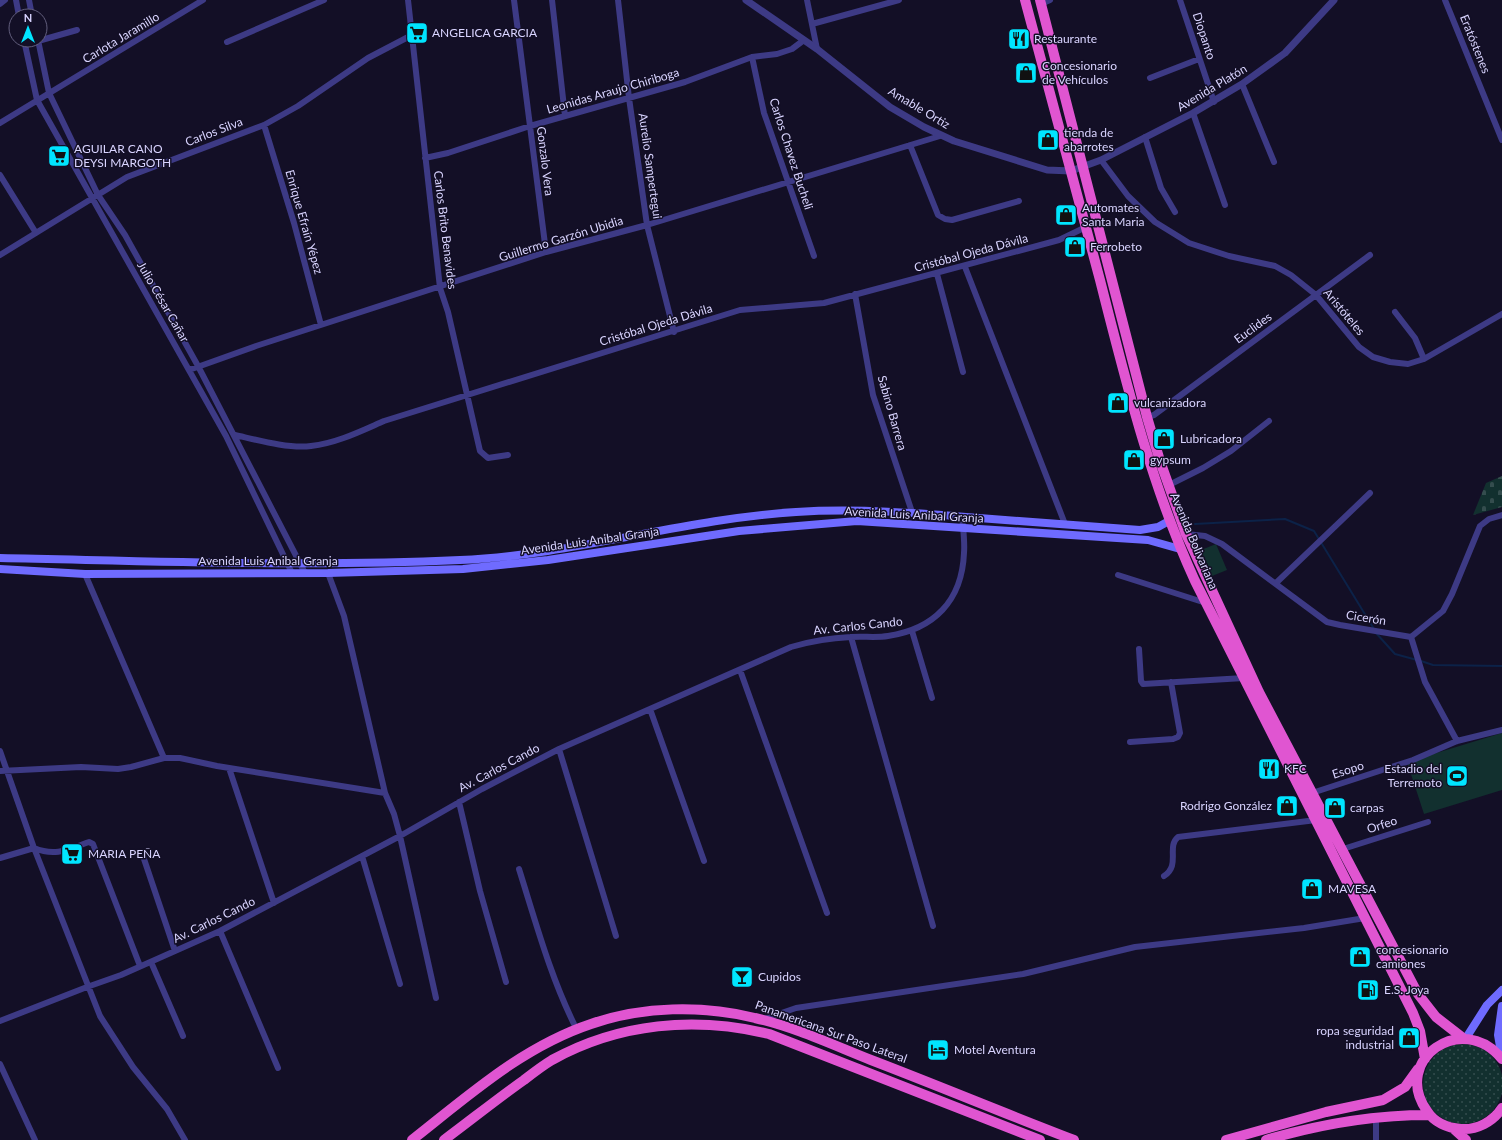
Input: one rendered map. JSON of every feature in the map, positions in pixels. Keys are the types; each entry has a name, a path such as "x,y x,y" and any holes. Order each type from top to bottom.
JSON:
{"highway":[{"name":"Avenida Bolivariana","path":"1025,0 1128,390 1151,469 1169,521 1180,549 1206,603 1417,1023 1423,1063"},
{"name":"Avenida Bolivariana","path":"1044,1 1082,166 1147,417 1186,534 1259,692 1418,994 1436,1017 1465,1038"},
{"name":"Panamericana Sur Paso Lateral","path":"412,1140 522,1056 576,1030 623,1014 690,1009 730,1013 762,1020 943,1087 1074,1140"},
{"path":"444,1140 551,1061 600,1038 633,1030 670,1024 705,1024 740,1027 769,1034 1040,1140"},
{"path":"1226,1140 1326,1112 1383,1100 1405,1087 1433,1049 1443,1043 1465,1038 1487,1045 1502,1059"},
{"path":"1423,1063 1417,1079 1418,1092 1422,1104 1429,1115 1445,1126 1454,1129 1468,1129 1481,1126 1492,1119 1502,1108"},
{"path":"1266,1140 1303,1129 1376,1117 1429,1115"},
{"path":"1454,1129 1466,1140"}],"main road":[{"name":"Avenida Luis Anibal Granja","path":"0,558 300,564 463,560 547,552 737,517 797,512 856,510 912,512 1140,530 1158,527 1169,521"},
{"name":"Avenida Luis Anibal Granja","path":"0,569 85,574 328,573 463,569 540,561 739,531 857,521 1148,540 1180,549"},
{"path":"1465,1038 1487,1005 1502,990"},
{"path":"1502,1006 1498,1035 1502,1059"}],"street":[{"path":"0,4 4,0"},
{"name":"Carlota Jaramillo","path":"0,123 203,0"},
{"path":"227,42 324,0"},
{"name":"Carlos Brito Benavides","path":"408,0 440,288 448,312 466,396 480,451 488,458 508,455"},
{"name":"Gonzalo Vera","path":"514,0 546,252"},
{"path":"552,0 565,116"},
{"name":"Aurelio Sampertegui","path":"618,0 629,98 647,225 674,332"},
{"name":"Amable Ortiz","path":"746,0 817,49 890,107 940,136 1047,170 1071,171 1082,166"},
{"path":"807,0 817,49"},
{"path":"812,24 899,0"},
{"name":"Diopanto","path":"1180,0 1214,102"},
{"name":"Avenida Platón","path":"1082,166 1102,160 1193,114 1242,84 1285,53 1334,0"},
{"name":"Eratóstenes","path":"1445,0 1502,140"},
{"path":"48,38 77,30"},
{"name":"Carlos Silva","path":"0,255 127,177 264,125 298,106 368,58 412,35"},
{"name":"Leonidas Araujo Chiriboga","path":"425,158 448,153 530,126 685,82 752,57 777,54 792,49 804,40"},
{"name":"Julio César Cañar","path":"26,48 37,100 91,200 226,436 292,573"},
{"name":"Julio César Cañar","path":"39,48 49,93 98,195 125,235 198,366 305,573"},
{"name":"Carlos Chavez Bucheli","path":"752,57 764,113 814,256"},
{"path":"1150,78 1199,59"},
{"path":"1242,84 1274,162"},
{"path":"1193,114 1225,206"},
{"name":"Enrique Efraín Yépez","path":"264,125 288,201 321,325"},
{"name":"Guillermo Garzón Ubidia","path":"189,370 321,325 440,288 546,252 647,225 940,136"},
{"path":"1146,137 1161,188 1175,212"},
{"path":"910,145 938,215 945,219 952,220 1019,201"},
{"name":"Aristóteles","path":"1102,160 1128,196 1161,225 1189,243 1229,256 1275,266 1291,275 1316,295 1354,342 1373,357 1390,362 1408,364 1424,359 1502,314"},
{"path":"0,174 36,233"},
{"name":"Cristóbal Ojeda Dávila","path":"235,435 298,446 311,446 342,439 384,421 674,332 740,310 824,303 965,267 1059,240 1086,227"},
{"name":"Euclides","path":"1147,417 1154,414 1370,255"},
{"path":"965,267 1065,524"},
{"path":"937,274 963,372"},
{"name":"Sabino Barrera","path":"855,294 873,395 912,512"},
{"path":"1395,312 1415,338 1424,359"},
{"path":"1169,485 1203,468 1232,450 1269,421"},
{"path":"1276,583 1370,493"},
{"path":"1457,741 1426,682 1411,637 1443,611 1452,594 1480,526 1489,519 1502,515"},
{"name":"Av. Carlos Cando","path":"0,1021 150,962 220,931 400,836 559,748 791,647 821,639 886,636 912,631 934,619 950,600 961,576 964,552 962,516"},
{"name":"Cicerón","path":"1186,534 1205,536 1222,544 1327,622 1411,637"},
{"path":"328,573 344,616 385,793 394,814 400,836 436,998"},
{"path":"85,574 164,758"},
{"path":"1118,575 1206,603"},
{"path":"912,631 932,698"},
{"path":"851,637 933,926"},
{"path":"1139,649 1141,681 1143,684 1244,678"},
{"path":"740,670 827,914"},
{"path":"1130,742 1178,738 1180,733 1171,682"},
{"path":"650,709 704,861"},
{"name":"Esopo","path":"1312,793 1413,760 1457,741 1502,730"},
{"path":"559,748 616,936"},
{"path":"0,751 8,770 34,848 100,1016 133,1067 167,1109 185,1140"},
{"path":"0,771 81,767 118,768 131,767 164,758 180,758 229,768 385,793"},
{"path":"229,768 274,903"},
{"path":"459,802 480,890 506,982"},
{"path":"1164,876 1168,874 1173,865 1174,844 1178,837 1316,820"},
{"name":"Orfeo","path":"1343,849 1428,822"},
{"path":"0,858 34,848 45,852 58,853 89,842 93,844 140,966"},
{"path":"143,856 175,951"},
{"path":"362,856 400,984"},
{"path":"519,868 537,929 576,1030"},
{"path":"762,1020 796,1008 1023,974 1135,947 1304,928 1365,918"},
{"path":"220,931 278,1068"},
{"path":"150,962 183,1036"},
{"path":"0,1064 35,1140"},
{"path":"1376,1117 1376,1140"}],"green space":[{"path":"1502,476 1502,507 1473,515 1486,483"},
{"path":"1216,544 1227,570 1212,576 1201,550"},
{"name":"Estadio del Terremoto","path":"1502,733 1502,790 1424,814 1407,762"},
{"path":"1455,1044 1471,1044 1492,1055 1503,1076 1503,1092 1492,1113 1471,1124 1455,1124 1441,1118 1434,1113 1429,1106 1423,1092 1423,1076 1429,1062 1434,1055 1441,1050"}],"waterway":[{"path":"1195,524 1285,519 1314,531 1374,629"},
{"path":"1376,633 1395,654 1417,660"},
{"path":"1421,661 1433,665 1502,666"}],"place":[{"name":"ANGELICA GARCIA","path":"417,33"},
{"name":"Restaurante","path":"1019,39"},
{"name":"Concesionario de Vehículos","path":"1026,73"},
{"name":"tienda de abarrotes","path":"1048,140"},
{"name":"AGUILAR CANO DEYSI MARGOTH","path":"59,156"},
{"name":"Automates Santa Maria","path":"1066,215"},
{"name":"Ferrobeto","path":"1075,247"},
{"name":"vulcanizadora","path":"1118,403"},
{"name":"Lubricadora","path":"1164,439"},
{"name":"gypsum","path":"1134,460"},
{"name":"KFC","path":"1269,769"},
{"name":"Estadio del Terremoto","path":"1457,776"},
{"name":"Rodrigo González","path":"1287,806"},
{"name":"carpas","path":"1335,808"},
{"name":"MARIA PEÑA","path":"72,854"},
{"name":"MAVESA","path":"1312,889"},
{"name":"concesionario camiones","path":"1360,957"},
{"name":"Cupidos","path":"742,977"},
{"name":"E.S. Joya","path":"1368,990"},
{"name":"ropa seguridad industrial","path":"1409,1038"},
{"name":"Motel Aventura","path":"938,1050"}]}
